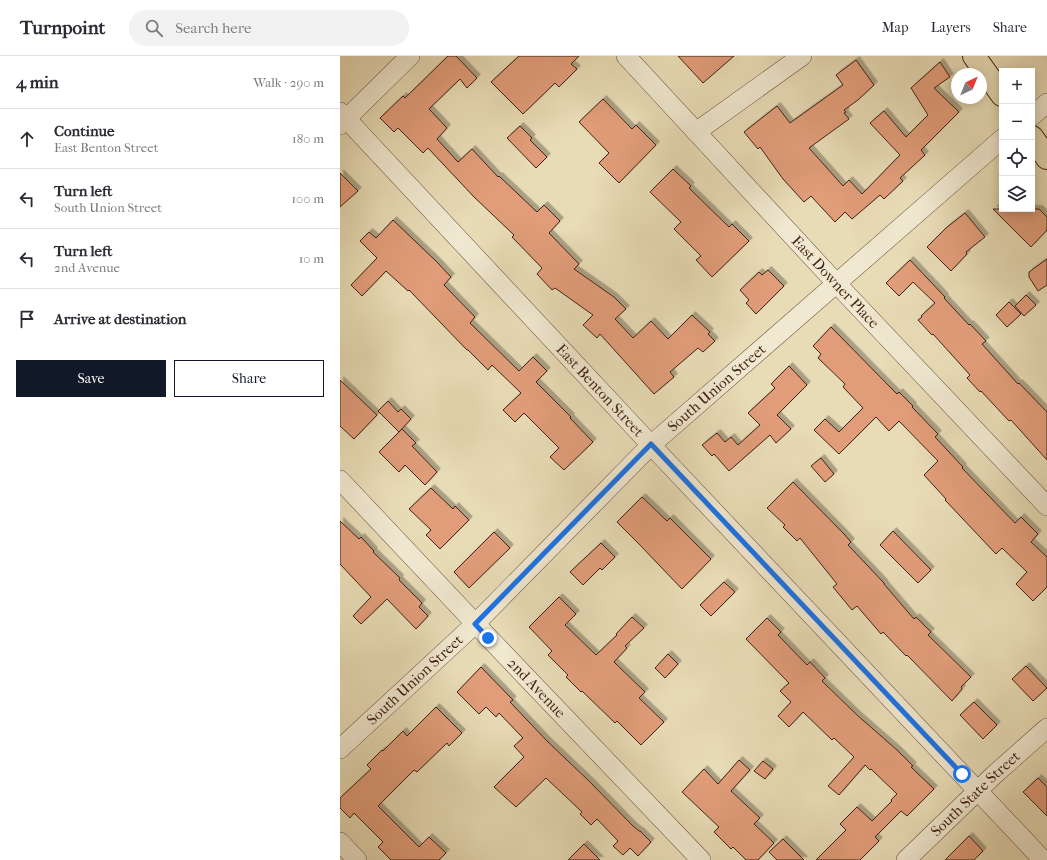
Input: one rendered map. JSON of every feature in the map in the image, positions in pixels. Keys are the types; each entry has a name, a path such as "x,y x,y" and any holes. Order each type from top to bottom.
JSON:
{"main road":[{"path":"974,56 999,91"},
{"path":"1034,140 1047,158"}],"street":[{"path":"342,119 410,56"},
{"name":"East Downer Place","path":"626,56 836,283 1047,506"},
{"path":"696,132 802,56"},
{"path":"1035,114 1047,104"},
{"name":"East Benton Street","path":"342,119 1043,860"},
{"name":"South Union Street","path":"340,749 475,624 651,444 1001,140"},
{"name":"2nd Avenue","path":"340,480 700,860"},
{"name":"South State Street","path":"906,860 977,790 1047,728"},
{"path":"340,842 357,860"}],"building":[{"path":"448,56 456,56 477,78 467,88 460,79 429,109 447,128 437,139 458,162 472,149 498,177 499,176 537,212 544,205 560,221 549,233 579,264 574,269 614,297 626,309 615,319 633,338 651,321 668,339 692,315 710,332 708,334 715,341 703,352 698,348 670,372 674,377 654,394 600,334 597,338 583,325 593,315 555,288 552,290 537,274 542,268 512,237 514,235 474,197 428,148 423,153 398,128 394,132 380,118 403,96 405,98"},
{"path":"519,56 579,56 571,64 577,69 559,87 555,83 523,114 491,82"},
{"path":"678,56 734,56 703,83"},
{"path":"856,60 874,85 858,100 844,110 846,112 844,113 849,119 809,148 843,186 849,180 862,194 900,155 870,123 884,111 906,137 928,115 911,88 940,62 950,77 934,88 959,112 921,150 925,155 900,178 903,181 884,199 880,195 852,219 845,212 835,222 811,196 804,202 783,179 760,147 758,149 744,132 777,106 790,123 843,85 836,75"},
{"path":"603,99 632,129 636,125 656,145 619,183 599,163 609,153 579,122"},
{"path":"520,126 532,138 530,140 547,157 536,168 507,138"},
{"path":"673,169 691,186 689,188 729,227 732,224 749,241 712,277 696,260 701,256 674,229 681,222 650,192"},
{"path":"340,173 358,191 340,207"},
{"path":"993,209 999,209 999,212 1035,212 1035,209 1039,209 1047,217 1047,230 1031,247"},
{"path":"965,213 985,237 966,252 967,254 951,271 927,247 946,228"},
{"path":"393,220 451,277 444,285 475,317 470,323 519,371 533,357 547,371 536,382 571,417 570,418 593,442 564,470 550,457 559,448 524,413 515,422 503,410 521,393 492,365 488,370 409,290 408,291 386,271 362,296 351,285 377,258 360,241 369,232 376,238"},
{"path":"1047,259 1047,285 1038,291 1029,277 1029,272"},
{"path":"910,260 969,325 970,324 986,341 982,344 1018,384 1019,383 1047,412 1047,460 1011,420 1009,421 967,378 970,375 933,334 932,335 918,320 935,303 913,282 899,296 886,283"},
{"path":"768,270 784,286 756,314 746,303 749,300 740,290 759,272 762,275"},
{"path":"1026,295 1036,305 1024,316 1015,306"},
{"path":"1009,302 1021,314 1007,327 996,315"},
{"path":"831,327 897,394 899,392 913,406 912,407 938,434 935,437 963,467 962,468 1015,523 1021,517 1038,534 1031,542 1047,557 1047,587 1033,601 1016,584 1027,572 1002,548 996,554 945,500 946,499 924,475 938,461 899,421 889,431 876,417 839,454 814,430 825,419 839,432 863,408 843,387 845,384 818,358 821,354 813,346"},
{"path":"789,366 807,385 777,415 791,429 776,443 770,435 729,471 714,454 712,456 702,445 717,433 725,442 731,437 738,445 760,425 748,413 775,388 771,384"},
{"path":"340,380 377,415 354,439 340,426"},
{"path":"388,401 398,412 401,409 411,419 399,432 378,411"},
{"path":"402,429 416,443 412,446 437,472 425,485 405,465 399,472 379,452"},
{"path":"821,458 834,474 825,482 811,466"},
{"path":"793,482 844,534 851,542 848,545 884,583 914,619 916,617 931,632 928,635 971,677 961,687 962,689 952,701 883,632 881,634 857,606 852,610 833,587 837,584 800,538 797,541 783,527 785,525 767,508"},
{"path":"431,488 453,509 455,506 469,520 440,549 426,535 431,530 409,509"},
{"path":"642,497 667,521 670,518 711,559 682,589 617,522"},
{"path":"340,521 359,539 361,537 374,551 373,552 400,578 399,580 422,603 419,607 428,616 416,629 387,599 361,624 353,616 371,597 340,564"},
{"path":"893,531 931,570 918,583 880,545"},
{"path":"494,532 510,548 469,588 454,572"},
{"path":"601,543 615,557 602,570 600,568 583,585 570,572"},
{"path":"724,582 735,592 711,616 700,605"},
{"path":"559,597 576,614 565,625 596,655 617,635 616,634 632,617 644,628 625,646 627,648 614,662 645,692 639,698 664,722 641,745 617,721 615,723 566,677 568,675 548,655 552,651 529,627"},
{"path":"767,618 781,632 778,635 807,665 810,662 825,678 822,681 857,715 897,750 913,766 911,767 934,789 907,816 901,811 875,837 879,841 860,860 816,860 846,830 840,824 857,807 872,821 897,794 865,765 839,795 828,786 854,757 834,738 832,740 803,712 789,727 778,716 791,702 780,691 789,683 746,639"},
{"path":"668,654 678,664 665,678 655,668"},
{"path":"1026,666 1047,688 1033,701 1012,679"},
{"path":"481,667 513,700 510,702 547,741 651,842 638,856 630,848 623,855 613,846 618,841 597,819 591,825 580,814 582,812 546,778 516,807 494,787 524,757 514,746 523,738 499,713 496,717 486,707 479,714 457,692"},
{"path":"974,702 997,725 983,739 960,715"},
{"path":"436,707 462,733 449,746 447,743 417,772 414,770 378,806 419,847 429,837 446,853 439,860 391,860 378,847 383,842 354,813 350,818 340,808 340,798 371,769 367,765 382,750 383,751 403,731 407,736"},
{"path":"739,760 750,770 731,791 760,818 754,824 774,843 758,860 746,860 733,847 731,849 714,832 719,827 682,792 704,769 718,784"},
{"path":"763,761 773,769 765,779 754,771"},
{"path":"1038,778 1047,787 1047,816 1023,792"},
{"path":"969,836 983,851 974,860 945,860"},
{"path":"783,839 804,860 777,860 769,852"},
{"path":"584,844 600,860 568,860"}],"route":[{"path":"488,638 475,624 651,444 962,774"}]}
